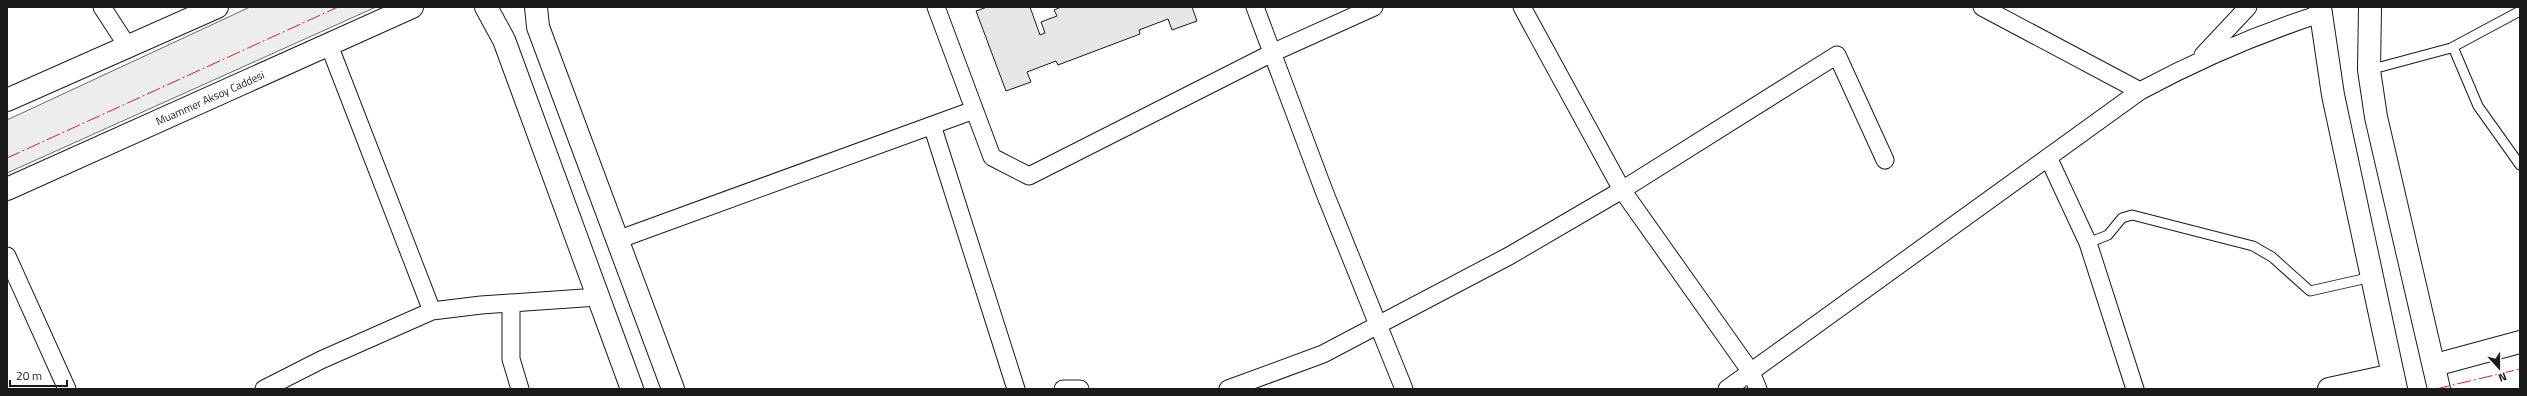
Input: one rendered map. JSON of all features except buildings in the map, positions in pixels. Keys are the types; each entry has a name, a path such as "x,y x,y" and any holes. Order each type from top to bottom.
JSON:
{"main road":[{"path":"7,100 217,7"},
{"name":"Muammer Aksoy Caddesi","path":"7,189 412,7"},
{"path":"486,7 504,40 632,389"},
{"path":"536,7 538,27 673,389"},
{"path":"2370,7 2369,70 2376,117 2435,366 2439,389"},
{"path":"2326,9 2333,95 2373,277 2394,382 2329,389"},
{"path":"2435,366 2520,342"}],"street":[{"path":"102,7 128,47"},
{"path":"936,7 992,157 1029,176 1272,53 1374,7"},
{"path":"1255,7 1377,325 1404,389"},
{"path":"1522,7 1622,190 1751,372 1758,389"},
{"path":"1982,7 2140,91"},
{"path":"2198,60 2248,7"},
{"path":"1727,389 2140,91 2198,60 2274,28 2326,9"},
{"path":"329,45 432,311"},
{"path":"1228,389 1323,354 1508,256 1622,190 1838,55 1885,160"},
{"path":"617,240 974,110"},
{"path":"932,125 1016,389"},
{"path":"2048,157 2088,243 2135,389"},
{"path":"7,256 67,389"},
{"path":"264,389 321,360 432,311 511,302 598,297"},
{"path":"511,302 511,359 520,389"},
{"path":"1063,389 1080,389"}],"lane":[{"path":"2369,70 2453,47 2520,11"},
{"path":"2453,47 2478,106 2520,165"},
{"path":"2088,243 2108,235 2122,218 2132,215 2253,246 2272,257 2310,291 2373,277"}],"shaded area":[{"path":"250,7 376,7 7,173 7,120"}],"power":[{"path":"7,158 338,7"},
{"path":"2436,389 2520,369"}]}
